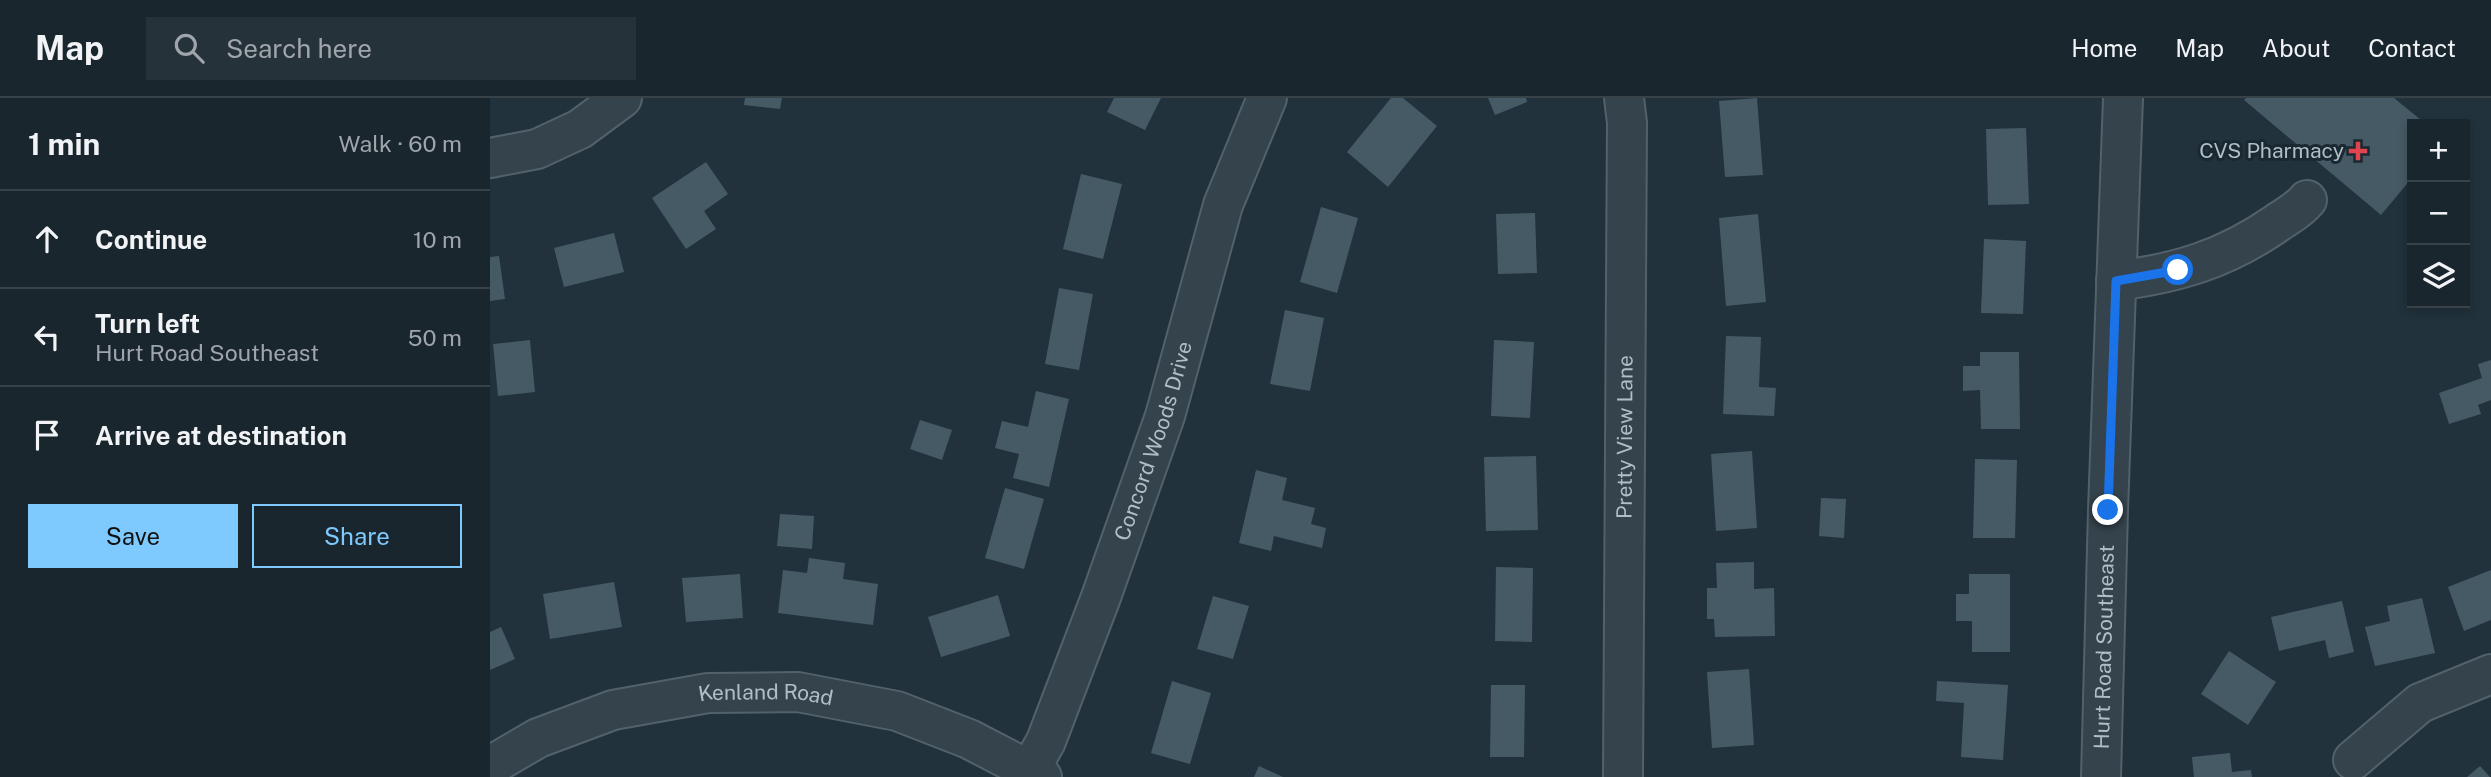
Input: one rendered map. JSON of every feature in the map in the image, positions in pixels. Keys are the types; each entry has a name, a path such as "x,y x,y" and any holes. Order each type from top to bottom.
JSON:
{"street":[{"path":"490,158 537,149 580,129 622,98"},
{"name":"Concord Woods Drive","path":"1032,775 1101,597 1165,416 1223,205 1267,98"},
{"name":"Pretty View Lane","path":"1623,777 1627,137 1625,98"},
{"name":"Hurt Road Southeast","path":"2101,777 2123,98"},
{"path":"2116,281 2178,270 2212,260 2261,234 2307,200"},
{"path":"2353,760 2420,703 2491,674"},
{"name":"Kenland Road","path":"490,766 538,738 613,710 708,693 798,692 897,711 968,739 1032,775"}],"building":[{"path":"745,98 782,98 780,109 744,105"},
{"path":"1114,98 1161,98 1145,130 1107,112"},
{"path":"1391,98 1403,98 1437,126 1388,187 1347,152"},
{"path":"1488,98 1526,98 1527,102 1495,115"},
{"path":"1757,98 1763,175 1725,177 1719,101"},
{"name":"CVS Pharmacy","path":"2394,98 2420,119 2407,119 2407,184 2381,215 2244,100"},
{"path":"2026,128 2029,204 1988,205 1986,129"},
{"path":"706,162 728,194 704,211 716,229 686,249 652,198"},
{"path":"1081,174 1122,184 1103,259 1063,249"},
{"path":"1321,207 1358,218 1337,293 1300,282"},
{"path":"1535,213 1537,273 1498,274 1496,214"},
{"path":"1758,214 1766,302 1726,306 1719,218"},
{"path":"614,233 624,272 564,287 554,248"},
{"path":"1984,239 2026,241 2023,314 1981,313"},
{"path":"499,256 505,299 490,301 490,257"},
{"path":"1059,288 1093,294 1079,370 1045,364"},
{"path":"1285,310 1324,318 1310,391 1270,384"},
{"path":"1726,336 1761,337 1759,387 1776,388 1774,416 1723,414"},
{"path":"530,340 535,392 498,396 493,344"},
{"path":"1494,340 1534,342 1530,418 1491,416"},
{"path":"1980,352 2019,352 2020,429 1981,429 1980,390 1963,391 1963,366 1980,366"},
{"path":"2491,360 2491,400 2478,405 2481,414 2449,424 2439,393 2482,378 2478,364"},
{"path":"1036,391 1069,399 1049,487 1013,478 1019,454 995,448 1002,421 1028,427"},
{"path":"920,420 952,430 942,460 910,449"},
{"path":"1752,451 1757,528 1716,531 1711,454"},
{"path":"1536,456 1538,530 1486,531 1484,457"},
{"path":"1975,459 2017,460 2015,538 1973,538"},
{"path":"1256,470 1287,478 1282,500 1315,508 1311,524 1326,528 1322,548 1274,536 1271,551 1239,543"},
{"path":"1005,488 1044,499 1024,569 985,558"},
{"path":"1821,498 1846,499 1844,538 1819,536"},
{"path":"780,514 814,516 812,549 777,546"},
{"path":"809,558 845,563 843,579 878,584 873,625 778,613 783,570 807,573"},
{"path":"1754,562 1754,589 1774,588 1775,636 1715,637 1714,619 1707,619 1707,588 1717,588 1716,563"},
{"path":"1496,567 1533,568 1532,642 1495,641"},
{"path":"2491,570 2491,620 2464,631 2448,587"},
{"path":"740,574 743,618 686,622 682,578"},
{"path":"1969,574 2010,574 2010,652 1972,652 1972,621 1956,621 1956,594 1969,594"},
{"path":"614,582 622,627 550,639 543,594"},
{"path":"998,595 1010,636 941,657 928,617"},
{"path":"1213,596 1249,606 1233,659 1197,649"},
{"path":"2422,598 2435,653 2375,666 2365,627 2390,621 2387,606"},
{"path":"2342,601 2354,652 2329,658 2325,640 2279,651 2271,617"},
{"path":"501,627 515,659 490,670 490,632"},
{"path":"2229,651 2276,682 2248,725 2201,694"},
{"path":"1749,669 1754,745 1712,748 1707,672"},
{"path":"1172,681 1211,693 1190,764 1151,753"},
{"path":"1937,681 2008,685 2003,760 1961,757 1964,703 1936,701"},
{"path":"1491,685 1525,685 1524,757 1490,757"},
{"path":"2230,753 2232,772 2251,770 2252,777 2194,777 2192,757"},
{"path":"1259,766 1283,777 1254,777"},
{"path":"2480,766 2490,777 2467,777"}],"place":[{"name":"CVS Pharmacy","path":"2358,151"}],"route":[{"path":"2108,510 2116,281 2178,270"}]}
